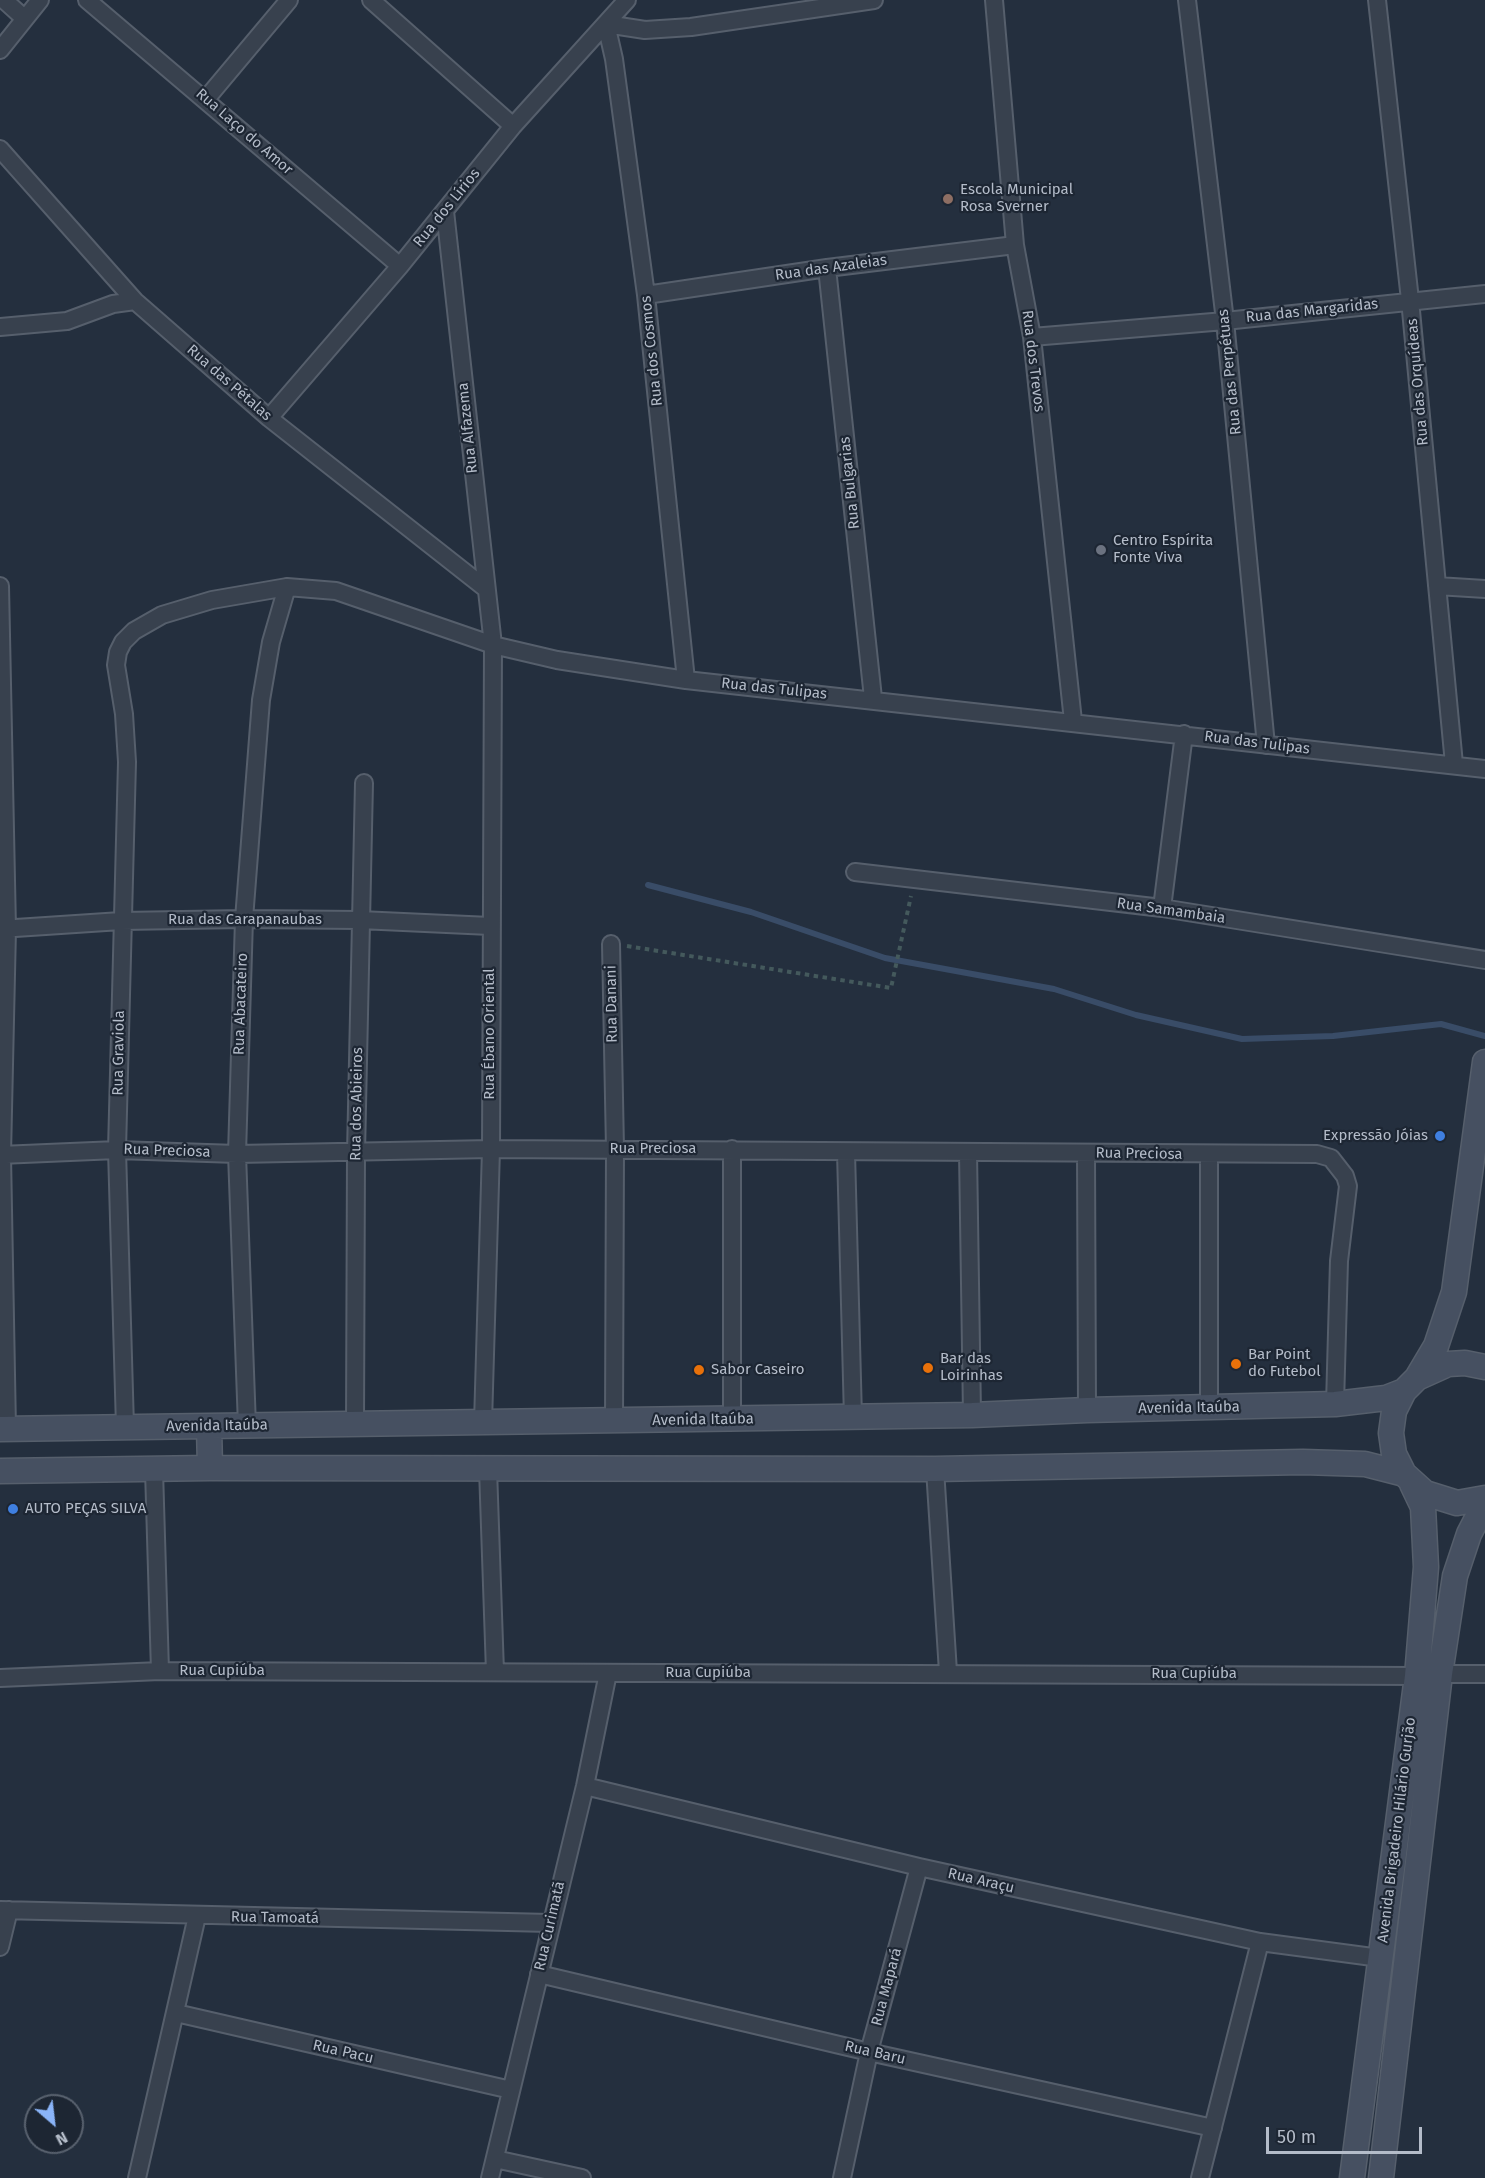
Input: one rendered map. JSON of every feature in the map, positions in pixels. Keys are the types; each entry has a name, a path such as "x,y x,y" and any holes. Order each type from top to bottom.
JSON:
{"street":[{"path":"4,0 24,18"},
{"path":"0,50 40,0"},
{"name":"Rua Laço do Amor","path":"87,0 400,266"},
{"path":"206,99 289,0"},
{"path":"371,0 513,126"},
{"name":"Rua dos Lírios","path":"269,418 400,266 513,126 627,0"},
{"path":"606,24 645,30 691,27 874,0"},
{"name":"Rua dos Trevos","path":"994,0 1016,245 1032,337 1073,721"},
{"name":"Rua das Perpétuas","path":"1187,0 1225,321 1266,745"},
{"name":"Rua das Orquídeas","path":"1377,0 1410,300 1454,764"},
{"name":"Rua dos Cosmos","path":"606,24 614,59 646,295 686,680"},
{"name":"Rua das Pétalas","path":"0,149 135,301 269,418 484,588"},
{"name":"Rua Alfazema","path":"445,211 484,588 493,645"},
{"name":"Rua das Azaleias","path":"646,295 827,268 1016,245"},
{"name":"Rua Bulgarias","path":"827,268 873,698"},
{"name":"Rua das Margaridas","path":"1032,337 1225,321 1485,294"},
{"path":"0,327 67,321 113,304 135,301"},
{"path":"0,586 4,929 1,1155 3,1429"},
{"path":"1437,586 1485,589"},
{"name":"Rua das Tulipas","path":"117,679 118,652 134,631 145,623 162,615 212,600 287,587 336,591 493,645 557,660 686,680 873,698 1485,769"},
{"name":"Rua Abacateiro","path":"247,1426 237,1154 244,919 261,700 271,642 287,587"},
{"name":"Rua Ébano Oriental","path":"483,1423 490,1149 493,645"},
{"name":"Rua Graviola","path":"117,679 124,714 127,762 121,921 117,1150 125,1427"},
{"path":"1162,908 1184,734"},
{"name":"Rua dos Abieiros","path":"355,1424 356,1153 364,783"},
{"name":"Rua Samambaia","path":"855,872 1162,908 1485,960"},
{"name":"Rua das Carapanaubas","path":"4,929 121,921 244,919 360,920 490,926"},
{"name":"Rua Danani","path":"611,944 615,1149 614,1421"},
{"path":"1411,1384 1436,1346 1454,1292 1485,1062"},
{"name":"Rua Preciosa","path":"1,1155 117,1150 237,1154 490,1149 732,1149 846,1152 1305,1154 1331,1158 1345,1176 1348,1186 1339,1262 1335,1404"},
{"path":"732,1149 732,1420"},
{"path":"846,1152 853,1418"},
{"path":"968,1152 972,1415"},
{"path":"1086,1153 1088,1410"},
{"path":"1209,1155 1209,1407"},
{"name":"Avenida Itaúba","path":"3,1429 853,1418 1335,1404 1369,1401 1411,1384 1432,1369 1448,1364 1465,1363 1485,1367"},
{"name":"Avenida Brigadeiro Hilário Gurjão","path":"1381,2178 1428,1675 1426,1528 1423,1507 1394,1454 1391,1432 1394,1411 1411,1384"},
{"path":"209,1426 210,1467"},
{"path":"0,1471 154,1470 210,1467 935,1468 1303,1462 1365,1464 1408,1479 1441,1500 1457,1503 1485,1498"},
{"path":"935,1468 948,1672"},
{"path":"488,1469 495,1672"},
{"path":"154,1470 160,1671"},
{"name":"Avenida Brigadeiro Hilário Gurjão","path":"1352,2178 1380,1958 1428,1675 1455,1576 1469,1534 1485,1503"},
{"name":"Rua Cupiúba","path":"0,1678 160,1671 1485,1674"},
{"name":"Rua Curimatã","path":"490,2178 585,1786 608,1673"},
{"name":"Rua Araçu","path":"585,1786 919,1867 1260,1942 1380,1958"},
{"name":"Rua Mapará","path":"842,2178 869,2052 919,1867"},
{"path":"0,1947 4,1910"},
{"name":"Rua Tamoatá","path":"4,1910 550,1923"},
{"path":"137,2178 197,1916"},
{"path":"1200,2178 1260,1942"},
{"name":"Rua Baru","path":"539,1974 869,2052 1213,2128"},
{"name":"Rua Pacu","path":"176,2013 511,2090"},
{"path":"495,2159 582,2178"}],"path":[{"name":"Rua Danani","path":"611,944 891,988 914,880"}],"waterway":[{"path":"648,885 751,912 885,958 1054,989 1136,1015 1242,1039 1333,1036 1441,1024 1485,1036"}],"place":[{"name":"Escola Municipal Rosa Sverner","path":"948,199"},
{"name":"Centro Espírita Fonte Viva","path":"1101,550"},
{"name":"Expressão Jóias","path":"1440,1136"},
{"name":"Bar Point do Futebol","path":"1236,1364"},
{"name":"Bar das Loirinhas","path":"928,1368"},
{"name":"Sabor Caseiro","path":"699,1370"},
{"name":"AUTO PEÇAS SILVA","path":"13,1509"}]}
